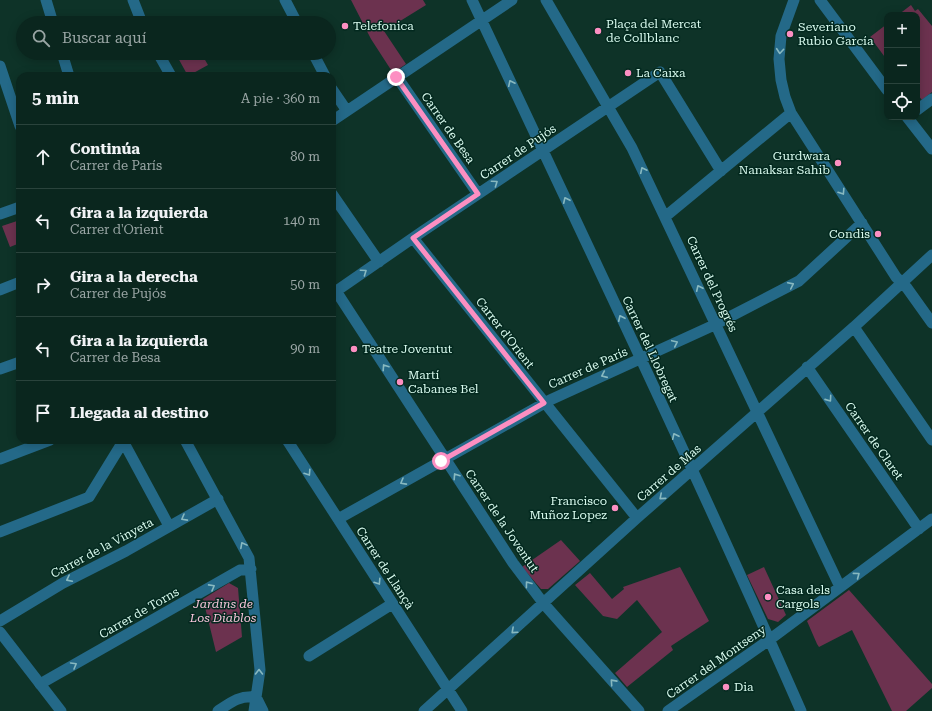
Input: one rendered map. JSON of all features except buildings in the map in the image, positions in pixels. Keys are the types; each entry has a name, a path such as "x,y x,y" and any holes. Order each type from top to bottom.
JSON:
{"street":[{"path":"46,0 51,16"},
{"path":"134,0 140,16"},
{"path":"285,0 293,16"},
{"name":"Carrer del Llobregat","path":"472,0 640,359 801,711"},
{"path":"336,118 512,0"},
{"name":"Carrer del Progrés","path":"546,0 632,148 666,216 757,413 840,587"},
{"path":"794,0 781,36 779,59 781,80 791,113 896,277 932,324"},
{"path":"820,0 884,86"},
{"path":"64,60 68,72"},
{"path":"162,60 169,72"},
{"path":"317,60 323,72"},
{"path":"0,66 16,114"},
{"name":"Carrer de Pujós","path":"336,292 660,72 722,171"},
{"name":"Carrer de Besa","path":"396,77 478,194"},
{"path":"336,95 347,111"},
{"path":"920,108 932,99"},
{"path":"666,216 791,113"},
{"path":"909,120 932,149"},
{"path":"336,200 379,262"},
{"path":"0,214 16,208"},
{"name":"Carrer de París","path":"338,518 544,403 716,323 799,281 862,223"},
{"name":"Carrer d'Orient","path":"413,238 544,403 638,518"},
{"name":"Carrer de Mas","path":"424,711 638,518 692,472 807,367 854,327 932,255"},
{"path":"0,290 16,284"},
{"name":"Carrer de la Joventut","path":"336,296 513,563 544,604 639,711"},
{"path":"854,327 932,440"},
{"path":"0,369 16,363"},
{"name":"Carrer de Claret","path":"807,367 919,529"},
{"path":"0,460 40,444"},
{"path":"0,532 89,497 122,444"},
{"path":"126,444 169,526"},
{"path":"187,444 250,558 260,670 254,711"},
{"name":"Carrer de Llançà","path":"289,444 462,711"},
{"name":"Carrer de la Vinyeta","path":"0,621 63,583 126,551 218,500"},
{"name":"Carrer del Montseny","path":"668,711 769,640 931,521"},
{"name":"Carrer de Torns","path":"40,684 240,570 251,569"},
{"path":"309,656 392,604"},
{"path":"0,632 61,711"},
{"path":"218,711 239,697 256,697"},
{"path":"256,697 263,711"}],"green space":[{"path":"351,0 423,0 426,5 384,31 406,64 393,73 371,39"},
{"path":"911,5 915,11 918,9 932,26 932,92 922,100 920,98 920,12 902,12"},
{"path":"884,26 884,56 870,37"},
{"path":"179,60 205,60 208,65 195,72 186,72"},
{"path":"16,221 16,245 10,247 2,226"},
{"path":"561,540 580,561 548,589 541,589 522,567"},
{"path":"680,567 709,621 671,646 673,650 627,687 615,673 662,632 637,600 617,619 603,616 575,585 590,573 612,599 624,589 623,587"},
{"path":"764,567 786,615 778,622 768,619 747,575"},
{"name":"Jardins de Los Diablos","path":"229,583 238,588 242,637 216,652 203,599"},
{"path":"849,590 932,684 932,688 906,711 892,711 852,630 819,647 817,644 807,621"}],"place":[{"name":"Telefonica","path":"345,26"},
{"name":"Plaça del Mercat de Collblanc","path":"598,31"},
{"name":"Severiano Rubio García","path":"790,34"},
{"name":"La Caixa","path":"628,73"},
{"name":"Gurdwara Nanaksar Sahib","path":"838,163"},
{"name":"Condis","path":"878,234"},
{"name":"Teatre Joventut","path":"354,349"},
{"name":"Martí Cabanes Bel","path":"400,382"},
{"name":"Francisco Muñoz Lopez","path":"615,508"},
{"name":"Casa dels Cargols","path":"768,597"},
{"name":"Dia","path":"726,687"}],"route":[{"path":"396,77 478,194 413,238 544,403 441,461"}]}
